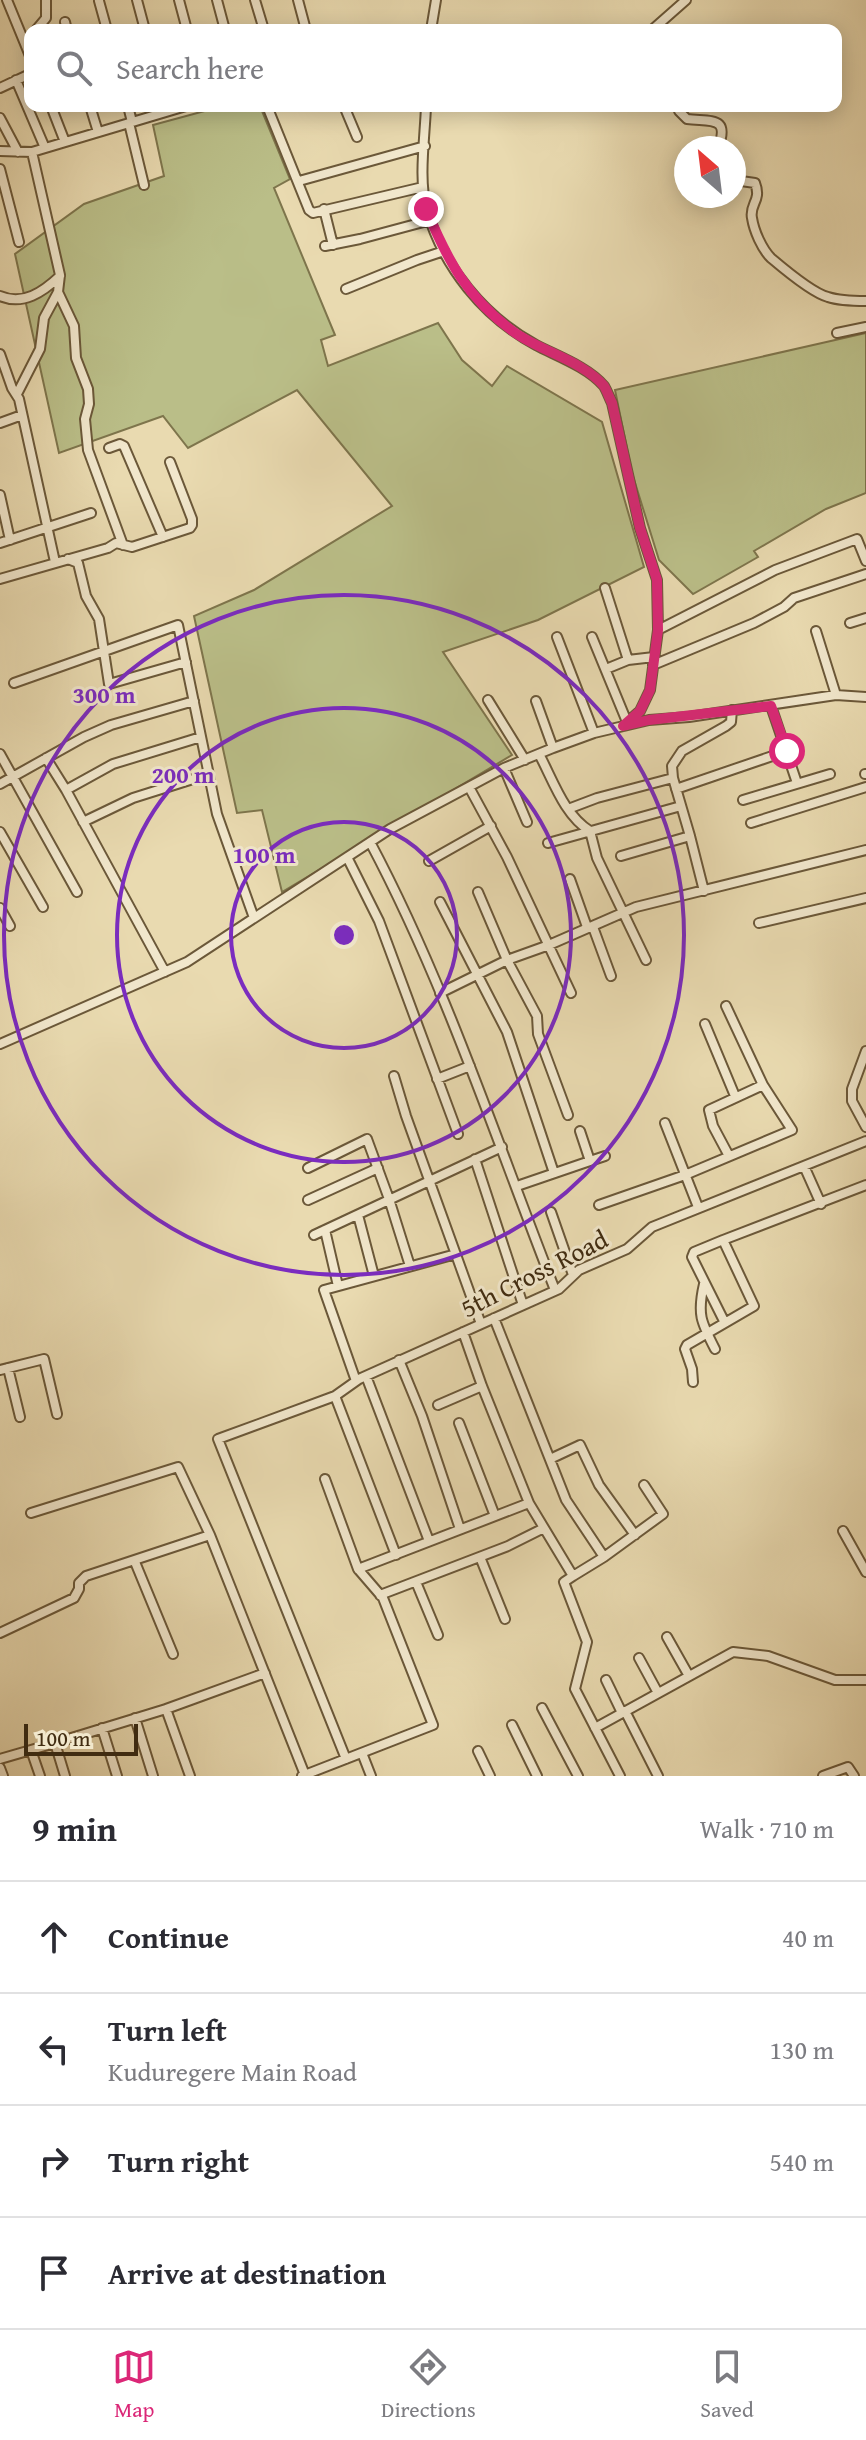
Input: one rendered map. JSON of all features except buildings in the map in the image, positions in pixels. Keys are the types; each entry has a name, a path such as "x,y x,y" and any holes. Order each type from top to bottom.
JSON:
{"street":[{"path":"7,0 24,34"},
{"path":"13,14 14,0"},
{"path":"41,24 46,18 46,0"},
{"path":"137,0 143,24"},
{"path":"179,0 185,24"},
{"path":"217,0 223,24"},
{"path":"255,0 262,24"},
{"path":"298,0 304,24"},
{"path":"432,24 436,0"},
{"path":"659,24 686,0"},
{"path":"99,1 105,24"},
{"path":"0,88 24,77"},
{"path":"16,80 24,99"},
{"path":"30,112 45,148"},
{"path":"53,112 65,142"},
{"path":"92,112 98,132"},
{"path":"129,112 144,185"},
{"path":"0,151 32,152 158,112"},
{"path":"270,112 309,210 313,213 423,187"},
{"path":"347,112 357,137"},
{"path":"426,112 423,187 426,209 444,251 476,299 515,333 588,373 604,387 612,403 640,528 657,580 658,630 650,690 640,711 625,724"},
{"path":"680,112 687,119 719,123 723,127 723,136"},
{"path":"0,118 18,152"},
{"path":"299,181 425,146"},
{"path":"17,394 40,349 44,318 58,292 60,275 32,152"},
{"path":"0,169 19,242"},
{"path":"746,182 755,183 758,191 751,217 769,256 817,292 828,297 866,301"},
{"path":"324,209 329,246 431,220"},
{"path":"346,289 444,251"},
{"path":"0,296 21,300 40,292 60,275"},
{"path":"58,292 74,326 76,358 88,389 89,404 85,419 88,450 123,545"},
{"path":"837,333 866,327"},
{"path":"0,354 17,394 55,562"},
{"path":"0,423 22,415"},
{"path":"109,448 120,444 124,446 163,537"},
{"path":"0,579 108,548 116,543 132,547 190,528 193,522 170,462"},
{"path":"0,495 10,540"},
{"path":"0,543 91,513"},
{"path":"658,630 775,570 857,539 866,561"},
{"path":"68,559 78,563 86,596 99,619 109,684 186,662"},
{"path":"606,669 628,660 654,661 754,623 794,598 866,574"},
{"path":"605,588 628,660"},
{"path":"850,623 866,618"},
{"path":"14,683 178,625 217,814 254,918"},
{"path":"816,631 836,695"},
{"path":"557,637 594,733"},
{"path":"592,637 625,724"},
{"path":"0,1044 187,962 390,829 504,768 553,748 594,733 649,720 836,695 866,697"},
{"path":"488,700 525,760"},
{"path":"0,784 111,725 194,701"},
{"path":"536,701 553,748"},
{"path":"771,706 797,783"},
{"path":"704,891 672,766 682,751 731,722 732,710"},
{"path":"66,790 113,764 201,737"},
{"path":"676,789 787,751"},
{"path":"0,754 77,892"},
{"path":"539,754 568,809 590,831 597,858 646,960"},
{"path":"46,758 165,972"},
{"path":"504,768 527,822"},
{"path":"83,822 133,798 209,774"},
{"path":"743,800 830,774"},
{"path":"568,809 673,778"},
{"path":"469,787 491,826 571,993"},
{"path":"751,823 866,787"},
{"path":"548,843 681,806"},
{"path":"429,861 491,826"},
{"path":"0,832 43,907"},
{"path":"621,856 690,836"},
{"path":"370,842 401,901 440,993 555,1290"},
{"path":"440,993 507,960 549,945 621,912 654,901 866,850"},
{"path":"347,857 379,921 458,1134"},
{"path":"570,879 611,976"},
{"path":"478,892 507,960 537,1016 538,1034 568,1115"},
{"path":"759,923 866,898"},
{"path":"440,902 507,1032 554,1173"},
{"path":"0,908 10,926"},
{"path":"599,1205 685,1175 792,1130 763,1085 726,1006"},
{"path":"705,1024 735,1096"},
{"path":"866,1051 852,1089 852,1101 866,1127"},
{"path":"437,1079 470,1066"},
{"path":"394,1076 481,1324"},
{"path":"729,1156 713,1126 709,1110 763,1085"},
{"path":"665,1123 698,1207"},
{"path":"580,1131 590,1161"},
{"path":"308,1168 367,1139 410,1266"},
{"name":"5th Cross Road","path":"346,1759 218,1439 335,1396 356,1381 399,1360 555,1290 579,1270 627,1249 652,1227 866,1141"},
{"path":"314,1235 502,1147"},
{"path":"517,1186 605,1156"},
{"path":"475,1159 523,1305"},
{"path":"804,1166 821,1204"},
{"path":"308,1200 378,1168"},
{"path":"725,1323 693,1260 694,1252 864,1186 866,1197"},
{"path":"551,1212 573,1275"},
{"path":"358,1215 374,1276"},
{"path":"325,1230 338,1286"},
{"path":"693,1382 685,1349 695,1339 754,1306 723,1240"},
{"path":"356,1381 324,1290 456,1254"},
{"path":"704,1283 699,1305 715,1349"},
{"path":"494,1318 566,1500 604,1557"},
{"path":"463,1332 529,1503 573,1576"},
{"path":"20,1417 4,1369 44,1359 57,1414"},
{"path":"399,1360 422,1416 460,1529"},
{"path":"366,1376 429,1541"},
{"path":"438,1405 482,1386"},
{"path":"335,1396 396,1555"},
{"path":"459,1423 495,1516"},
{"path":"550,1459 580,1445 599,1485 635,1535"},
{"path":"31,1513 178,1467 210,1535 303,1775 433,1725 407,1653 380,1595 358,1569 325,1479"},
{"path":"620,1776 575,1689 587,1642 564,1582 663,1514 644,1485"},
{"path":"358,1569 529,1503"},
{"path":"380,1595 480,1557 544,1528"},
{"path":"843,1531 866,1572"},
{"path":"0,1633 74,1598 79,1583 86,1576 210,1535"},
{"path":"480,1557 505,1619"},
{"path":"135,1562 173,1654"},
{"path":"416,1582 438,1635"},
{"path":"667,1637 689,1676"},
{"path":"595,1728 733,1652 768,1656 835,1680 866,1680"},
{"path":"639,1658 658,1693"},
{"path":"0,1759 166,1709 265,1673"},
{"path":"606,1680 658,1776"},
{"path":"542,1708 578,1776"},
{"path":"166,1709 190,1776"},
{"path":"135,1718 153,1776"},
{"path":"512,1725 537,1776"},
{"path":"102,1728 117,1776"},
{"path":"55,1743 65,1776"},
{"path":"31,1750 40,1776"},
{"path":"478,1751 490,1776"},
{"path":"362,1753 371,1776"},
{"path":"823,1776 848,1767 854,1776"},
{"path":"0,1768 3,1776"}],"green space":[{"path":"201,112 262,112 290,179 274,188 335,335 321,340 328,366 438,323 462,360 492,386 507,366 602,422 644,567 538,620 443,652 512,755 282,892 262,810 237,813 194,616 254,590 392,506 297,390 188,448 163,416 59,453 15,254 84,204 164,176 153,125"},
{"path":"866,333 866,493 826,509 754,551 758,557 693,594 659,560 632,473 615,390"}],"route":[{"path":"426,209 446,257 476,299 515,333 588,373 604,387 612,403 640,528 657,580 658,630 650,690 640,711 623,726 649,720 771,706 787,751"}]}
